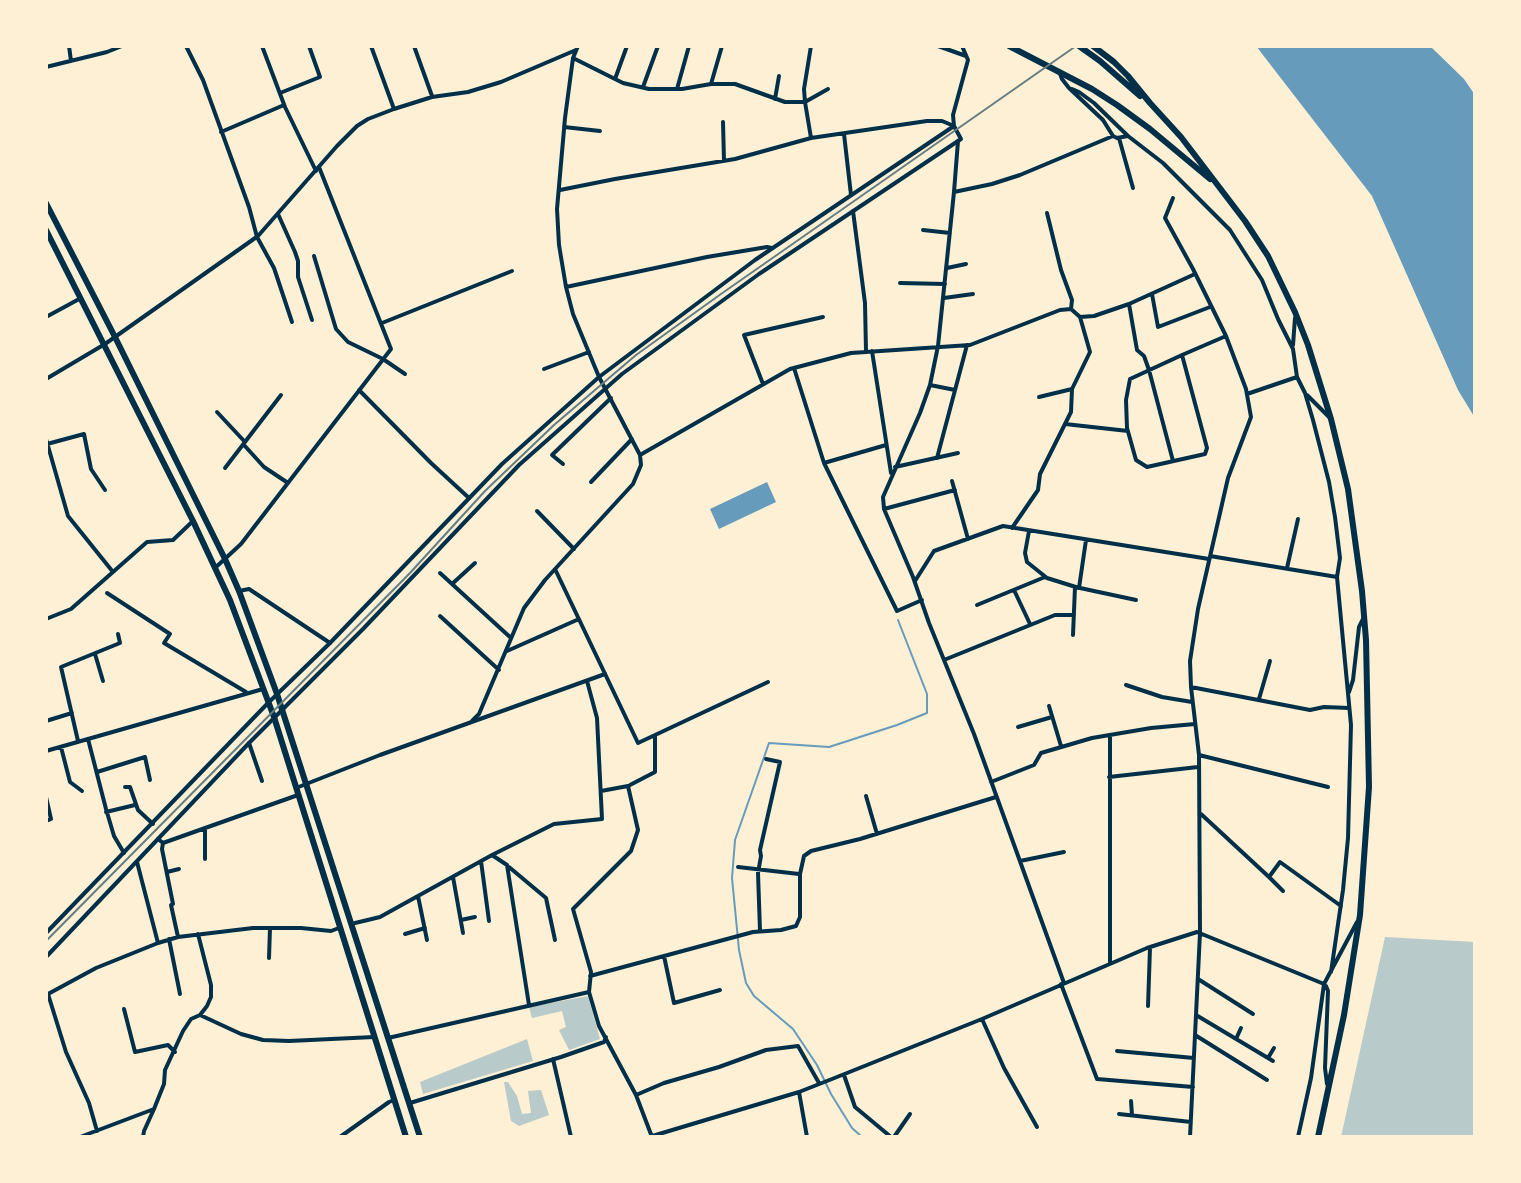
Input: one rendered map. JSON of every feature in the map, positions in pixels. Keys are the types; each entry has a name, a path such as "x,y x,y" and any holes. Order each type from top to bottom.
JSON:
{"main road":[{"path":"1009,46 1117,105 1219,186"},
{"path":"1079,46 1150,103"},
{"path":"1093,46 1128,76 1181,137 1268,256 1295,312 1331,419 1351,504 1364,619 1369,702 1369,787 1360,915 1344,1015 1318,1137"},
{"path":"46,203 239,591 282,709 420,1137"},
{"path":"46,230 230,600 274,717 406,1137"}],"street":[{"path":"69,46 71,61"},
{"path":"46,67 122,46"},
{"path":"186,46 203,80 257,237 274,268 292,322"},
{"path":"215,568 241,544 391,349 317,169 284,105 262,46"},
{"path":"280,93 320,77 309,46"},
{"path":"371,46 394,109"},
{"path":"414,46 432,97"},
{"path":"568,46 615,79 643,87 677,89 735,84 785,102 805,102 828,89"},
{"path":"615,79 627,46"},
{"path":"643,87 658,46"},
{"path":"677,89 689,46"},
{"path":"711,84 722,46"},
{"path":"811,46 804,89 811,138"},
{"path":"938,46 967,57"},
{"path":"962,46 968,60 953,115 960,140 938,346 920,413 883,497 884,509 915,581 991,782 1097,1079 1193,1087"},
{"path":"46,379 105,344 257,237 337,146 368,119 432,97 468,92 501,82 575,52"},
{"path":"470,722 479,714 524,608 555,569 633,484 641,465 640,455 599,377 573,314 559,245 557,209 575,52"},
{"path":"1059,71 1069,88 1116,137 1133,188"},
{"path":"775,99 779,76"},
{"path":"1069,88 1094,103 1128,136 1163,163 1230,230 1262,280 1293,349"},
{"path":"221,132 284,105"},
{"path":"560,190 724,161 811,138 927,121 942,121 954,126"},
{"path":"723,122 724,161"},
{"path":"46,933 502,464 599,377 772,248 954,126"},
{"path":"564,127 600,131"},
{"path":"844,134 851,195"},
{"path":"954,192 1020,175 1116,137 1128,136"},
{"path":"46,957 519,465 622,374 759,274 960,140"},
{"path":"1173,198 1165,218 1226,336 1247,394 1251,417 1228,478 1198,609 1190,661 1199,755 1200,813 1200,933 1190,1137"},
{"path":"853,211 869,351 892,475"},
{"path":"1047,213 1072,300 1071,309"},
{"path":"278,214 298,261 298,277 312,320"},
{"path":"923,230 950,233"},
{"path":"566,287 707,257 772,248"},
{"path":"314,256 336,329 348,342 405,374"},
{"path":"947,268 966,264"},
{"path":"382,323 512,271"},
{"path":"1080,317 1094,316 1129,304 1195,274"},
{"path":"900,283 945,284"},
{"path":"944,298 973,294"},
{"path":"1152,294 1158,327 1211,307"},
{"path":"46,317 81,298"},
{"path":"1129,304 1137,350 1144,356 1149,370 1173,461"},
{"path":"640,455 794,368 851,353 967,345 1060,310 1071,309 1080,317 1090,352 1072,389 1071,412 1040,474 1038,490 1012,528"},
{"path":"1295,312 1293,349 1297,377 1305,393 1329,482 1340,558 1337,577 1351,725 1348,838 1331,972"},
{"path":"763,385 744,335 823,317"},
{"path":"1182,355 1207,448 1205,454 1147,467 1136,460 1128,431 1126,400 1130,379 1182,355 1226,336"},
{"path":"937,458 967,345"},
{"path":"544,369 589,352"},
{"path":"794,368 824,463 897,611 922,600"},
{"path":"1247,394 1297,377"},
{"path":"930,385 955,390"},
{"path":"1039,397 1072,389"},
{"path":"359,390 469,498"},
{"path":"1305,393 1331,419"},
{"path":"225,468 281,395"},
{"path":"563,464 552,455 611,398"},
{"path":"217,412 264,467 288,483"},
{"path":"1065,424 1128,431"},
{"path":"105,490 91,469 84,434 47,442 68,516 113,572"},
{"path":"591,482 632,439"},
{"path":"824,463 886,445"},
{"path":"895,467 958,453"},
{"path":"952,481 968,539"},
{"path":"884,509 955,490"},
{"path":"537,511 574,549"},
{"path":"1287,568 1298,519"},
{"path":"46,619 71,609 147,542 173,540 193,521"},
{"path":"915,581 934,551 1003,526 1337,577"},
{"path":"1029,531 1025,553 1027,562 1045,577 1077,588 1136,600"},
{"path":"1073,635 1077,588 1086,540"},
{"path":"452,584 475,563"},
{"path":"555,569 638,743 768,682"},
{"path":"440,573 511,638"},
{"path":"977,605 1045,577"},
{"path":"239,591 249,589 330,643"},
{"path":"1014,590 1030,625"},
{"path":"107,593 170,634 164,643 248,693"},
{"path":"944,660 1055,615 1074,615"},
{"path":"440,616 499,670"},
{"path":"507,651 579,619"},
{"path":"1348,694 1353,680 1359,627 1364,619"},
{"path":"78,742 61,667 120,643 118,634"},
{"path":"95,654 103,681"},
{"path":"1259,699 1270,661"},
{"path":"160,841 205,828 297,791 305,784 605,674"},
{"path":"351,924 380,917 554,824 602,819 597,718 587,681"},
{"path":"1126,685 1162,697 1192,702"},
{"path":"1191,687 1310,710 1349,708"},
{"path":"46,751 263,689"},
{"path":"1049,706 1061,747"},
{"path":"46,721 72,713"},
{"path":"1018,727 1052,717"},
{"path":"991,782 1034,765 1041,753 1092,738 1195,724"},
{"path":"601,791 628,786 655,772 655,735"},
{"path":"1110,736 1110,963"},
{"path":"88,739 106,812 124,853"},
{"path":"249,743 262,781"},
{"path":"61,747 70,782 82,791"},
{"path":"1199,755 1328,787"},
{"path":"96,772 145,757 150,780"},
{"path":"760,931 760,850 780,762 766,759"},
{"path":"1109,777 1198,767"},
{"path":"628,786 638,830 631,851 573,909 599,1026 636,1095 651,1137 799,1092 982,1019 1110,963 1197,932 1324,984 1328,991 1325,1068 1328,1092"},
{"path":"125,787 130,787 136,805 153,824"},
{"path":"866,796 877,834"},
{"path":"46,797 51,819 46,821"},
{"path":"590,976 760,931 796,926 800,917 800,874 804,856 811,851 996,797"},
{"path":"106,812 136,805"},
{"path":"1200,813 1283,891"},
{"path":"205,828 205,859"},
{"path":"160,841 178,937"},
{"path":"1020,861 1064,852"},
{"path":"492,855 546,898 555,940"},
{"path":"481,861 489,921"},
{"path":"137,862 158,943"},
{"path":"1269,877 1280,862 1341,906"},
{"path":"507,865 529,1005"},
{"path":"738,867 800,874"},
{"path":"167,872 179,869"},
{"path":"453,877 463,933"},
{"path":"418,896 427,940"},
{"path":"1298,1137 1311,1078 1324,984 1360,915"},
{"path":"461,920 475,917"},
{"path":"97,1131 47,994 96,968 169,939 270,928 331,931 339,928"},
{"path":"269,958 270,928"},
{"path":"405,934 425,928"},
{"path":"143,1137 164,1084 165,1070 191,1019 200,1015 211,997 198,934"},
{"path":"169,939 180,994"},
{"path":"1148,1006 1150,947"},
{"path":"664,956 674,1003 720,990"},
{"path":"1198,979 1253,1014"},
{"path":"388,1038 589,992"},
{"path":"124,1009 135,1052 168,1045 175,1052"},
{"path":"200,1015 241,1034 263,1040 374,1037"},
{"path":"1196,1015 1270,1059 1274,1048"},
{"path":"982,1019 1004,1068 1037,1127"},
{"path":"1236,1039 1241,1028"},
{"path":"1195,1035 1267,1080"},
{"path":"410,1103 604,1042 606,1037"},
{"path":"636,1095 766,1050 798,1046 819,1083"},
{"path":"1117,1051 1194,1058"},
{"path":"553,1059 571,1137"},
{"path":"844,1075 855,1107 892,1137 910,1114"},
{"path":"799,1092 807,1137"},
{"path":"340,1137 395,1100"},
{"path":"1131,1101 1132,1115"},
{"path":"80,1137 154,1109"},
{"path":"1119,1114 1191,1122"}],"shaded area":[{"path":"1385,937 1475,942 1475,1137 1341,1137"},
{"path":"588,996 600,1039 569,1050 559,1030 566,1027 562,1011 532,1018 529,1007"},
{"path":"527,1039 533,1061 423,1094 420,1082"},
{"path":"504,1082 508,1082 517,1096 522,1114 531,1113 528,1091 541,1090 549,1115 519,1126 511,1121"}],"water":[{"path":"1256,46 1430,46 1464,79 1475,95 1475,418 1458,390 1372,196"},
{"path":"767,482 776,502 719,529 710,509"}],"waterway":[{"path":"862,1137 852,1128 793,1029 754,996 746,983 739,950 732,878 735,840 769,743 829,747 927,713 927,694 898,620"}],"railway":[{"path":"46,941 410,573 485,491 554,425 636,355 1076,46"}]}
